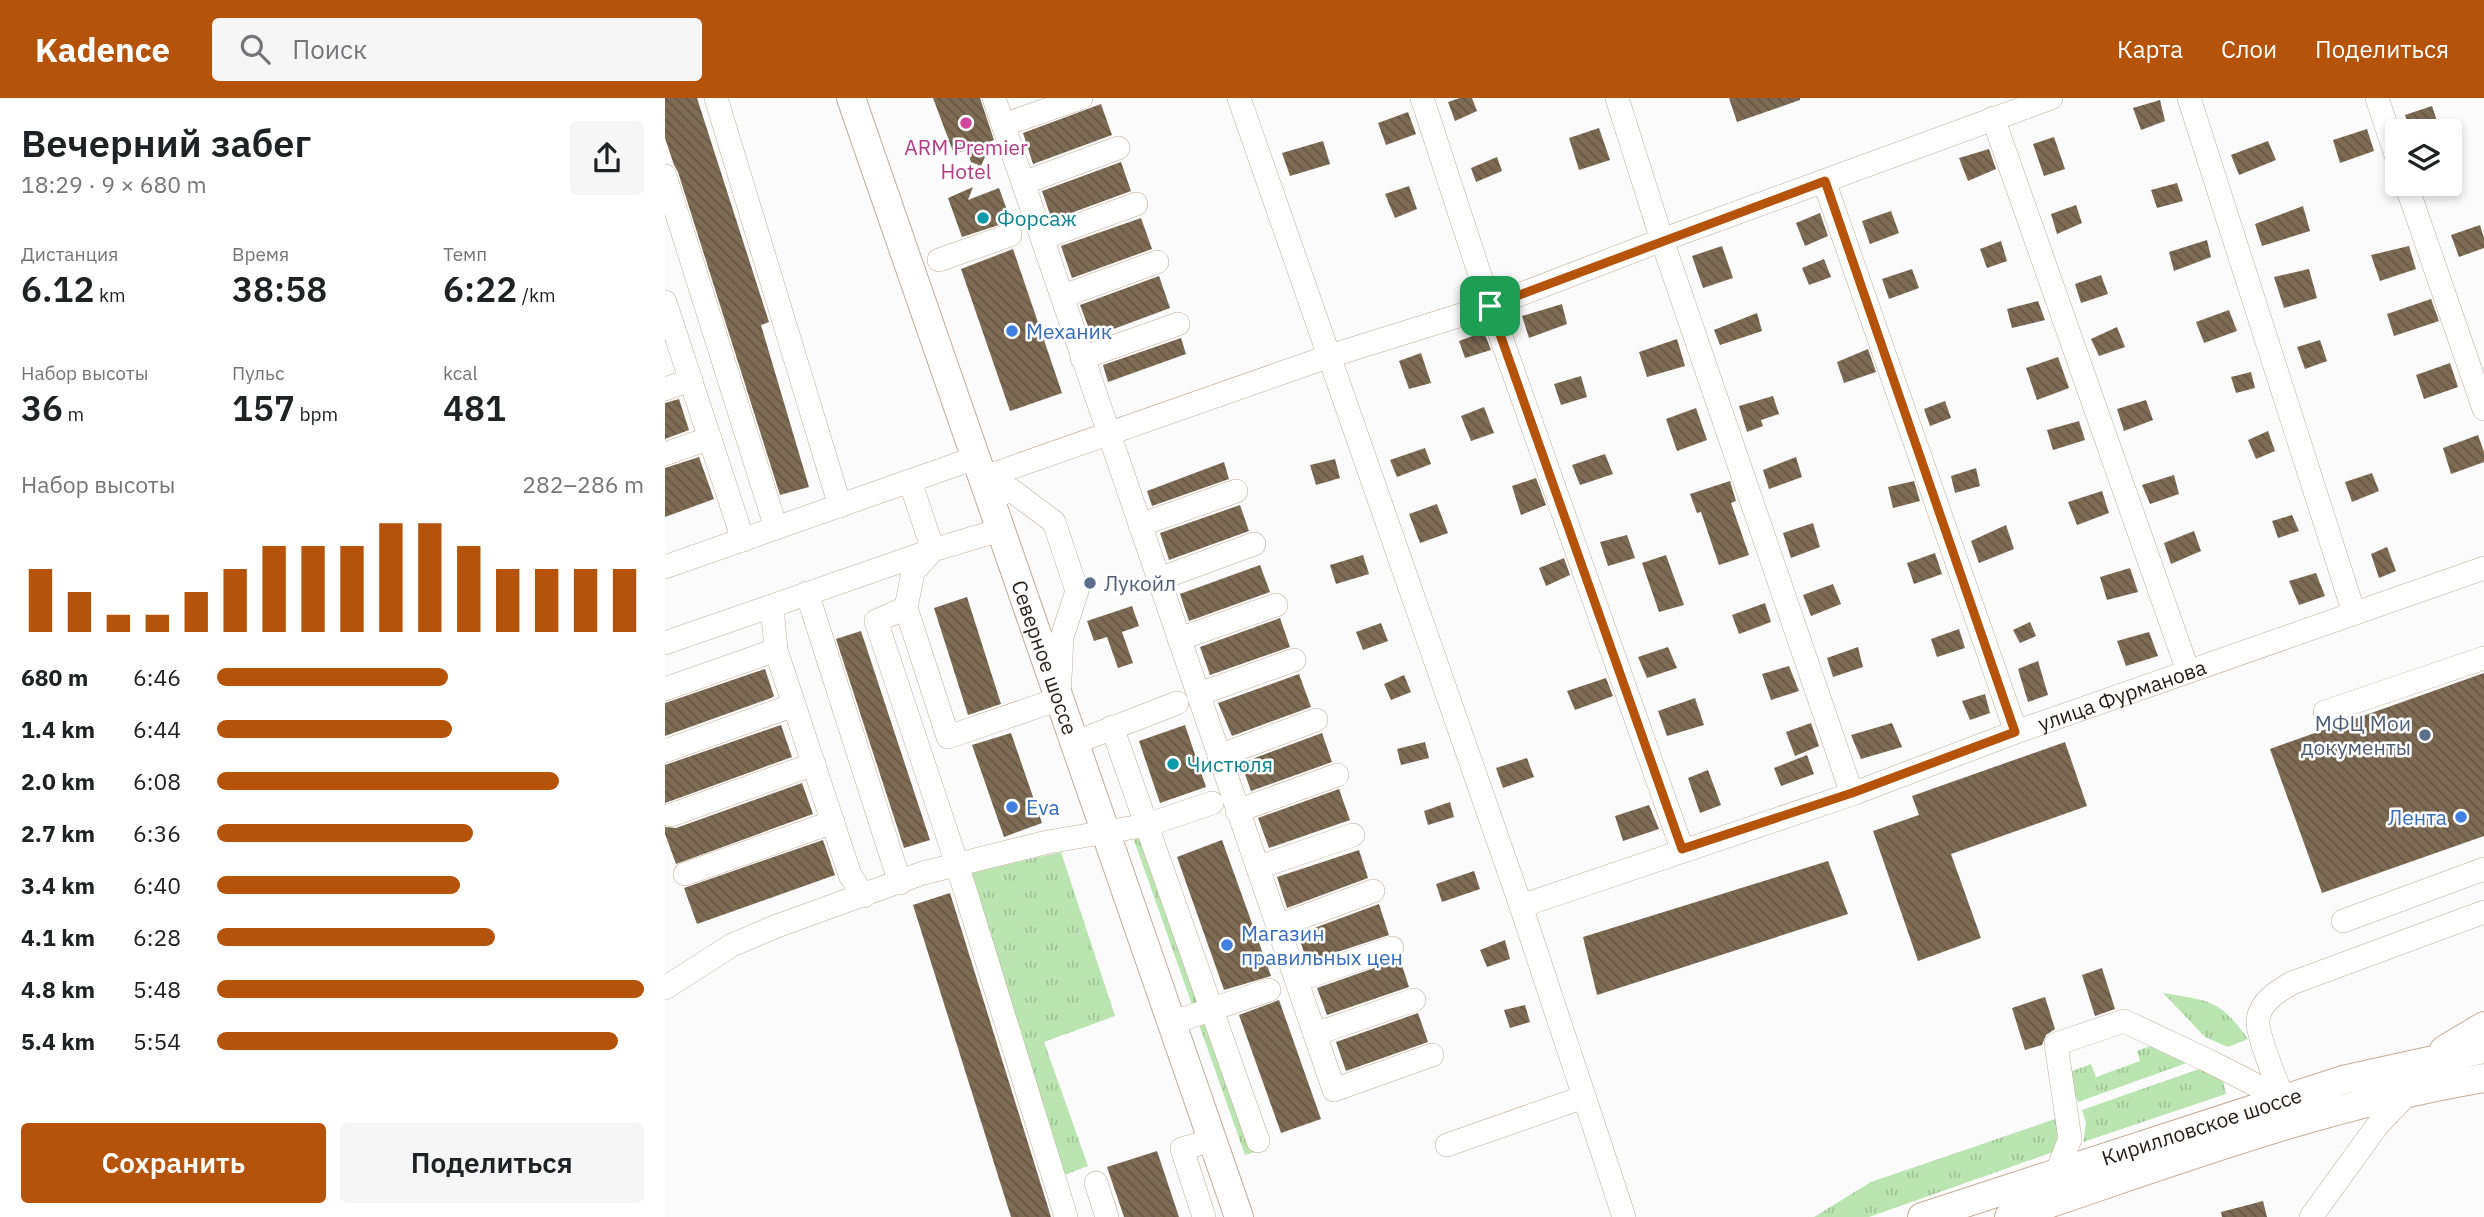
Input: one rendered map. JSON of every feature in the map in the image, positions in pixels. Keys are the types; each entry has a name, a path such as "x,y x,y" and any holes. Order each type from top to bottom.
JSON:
{"main road":[{"name":"Северное шоссе","path":"851,98 1239,1217"},
{"path":"2429,1059 2484,1026"},
{"name":"Кирилловское шоссе","path":"1922,1217 2343,1080 2484,1049"},
{"name":"Кирилловское шоссе","path":"2014,1217 2352,1105 2478,1080"}],"street":[{"path":"716,98 840,506"},
{"path":"994,98 1334,1090 1432,1055"},
{"path":"1003,125 1081,98"},
{"path":"1239,98 1521,906 1624,1217"},
{"path":"1422,98 1490,306 1682,849"},
{"path":"1617,98 1662,240 1852,793"},
{"path":"665,568 910,481 982,478 1330,356 1490,306 2051,98"},
{"path":"2189,98 2354,613"},
{"path":"2377,98 2385,122"},
{"path":"1993,118 2188,671"},
{"path":"1023,183 1118,148"},
{"path":"665,177 776,528"},
{"path":"1825,181 2015,732"},
{"path":"2410,196 2484,409"},
{"path":"1043,239 1136,204"},
{"path":"910,270 936,252 1010,235"},
{"path":"1063,296 1157,262"},
{"path":"665,302 671,344 691,380 743,540"},
{"path":"1082,358 1178,324"},
{"path":"665,389 691,380"},
{"path":"665,454 710,439"},
{"path":"933,550 913,572 906,608 948,737 1059,699 1062,637 1077,590 1054,522 1011,490 982,478"},
{"path":"910,481 933,550"},
{"path":"1140,525 1236,491"},
{"path":"665,643 933,550 1000,530"},
{"path":"1159,579 1254,544"},
{"name":"улица Фурманова","path":"1521,906 1852,793 2015,732 2484,568"},
{"path":"807,593 900,883"},
{"path":"1179,639 1276,605"},
{"path":"772,606 776,650 850,875 864,896"},
{"path":"906,608 876,621 957,864 1066,1217"},
{"path":"665,688 776,650"},
{"path":"2325,712 2484,658"},
{"path":"1199,694 1293,660"},
{"path":"1074,743 1177,703"},
{"path":"665,751 794,705"},
{"path":"1219,756 1316,720"},
{"path":"1112,727 1258,1141"},
{"path":"671,815 814,764"},
{"path":"1237,811 1337,775"},
{"path":"665,988 732,945 777,926 900,883 957,864 1048,842 1147,825 1212,803"},
{"path":"685,874 833,822"},
{"path":"1259,867 1353,835"},
{"path":"2343,921 2484,869"},
{"path":"1278,926 1373,891"},
{"path":"2284,1099 2260,1032 2258,1018 2265,1003 2275,993 2292,984 2484,912"},
{"path":"1298,980 1392,948"},
{"path":"1171,1023 1269,990"},
{"path":"1315,1034 1414,1000"},
{"path":"2057,1171 2070,1139 2056,1044 2123,1021 2284,1099"},
{"path":"2311,1217 2377,1126 2408,1093"},
{"path":"1447,1145 1584,1097"},
{"path":"1204,1217 1182,1149 1212,1140"},
{"path":"1096,1183 1107,1217"}],"green space":[{"path":"1142,837 1259,1151 1245,1155 1134,840"},
{"path":"1061,852 1115,1016 1044,1042 1088,1166 1059,1177 967,874"},
{"path":"2163,993 2212,1004 2229,1016 2248,1039 2228,1047 2205,1037"},
{"path":"2156,1044 2192,1061 2078,1102 2067,1073 2091,1064 2096,1077 2140,1061 2137,1051"},
{"path":"2205,1067 2223,1080 2226,1094 2083,1142 2086,1123 2082,1110"},
{"path":"2055,1119 2059,1132 2053,1152 1869,1217 1814,1217 1871,1182"}],"building":[{"path":"665,98 697,98 769,322 761,325 809,487 780,495 665,138"},
{"name":"ARM Premier Hotel","path":"933,98 980,98 994,140 981,145 985,157 981,166 971,162 967,150 954,154"},
{"path":"1472,98 1477,111 1455,121 1448,102"},
{"path":"1729,98 1800,98 1800,100 1737,122"},
{"path":"2160,100 2165,121 2141,130 2133,108"},
{"path":"1101,104 1112,135 1033,164 1023,133"},
{"path":"2432,106 2436,119 2406,119 2405,115"},
{"path":"1408,112 1416,134 1386,145 1378,123"},
{"path":"1599,128 1610,160 1579,170 1569,138"},
{"path":"2367,129 2374,151 2340,163 2333,140"},
{"path":"2054,137 2065,169 2044,176 2033,144"},
{"path":"1323,141 1330,164 1290,176 1282,153"},
{"path":"2268,141 2276,160 2239,175 2231,155"},
{"path":"1989,149 1996,169 1968,181 1959,158"},
{"path":"1497,157 1502,171 1476,182 1471,168"},
{"path":"1121,162 1131,191 1052,220 1042,191"},
{"path":"2177,183 2183,201 2157,208 2151,190"},
{"path":"1409,186 1417,209 1395,218 1385,194"},
{"name":"Форсаж","path":"973,187 968,200 999,188 1011,221 962,237 948,198"},
{"path":"2076,205 2082,223 2057,234 2051,214"},
{"path":"2303,206 2310,231 2262,246 2255,224"},
{"path":"1891,211 1899,233 1870,244 1862,221"},
{"path":"1820,213 1828,236 1805,246 1796,223"},
{"path":"1141,218 1152,249 1072,278 1061,246"},
{"path":"2480,225 2484,248 2459,257 2451,235"},
{"path":"2207,240 2211,257 2174,271 2169,252"},
{"path":"2001,241 2007,261 1987,268 1980,249"},
{"path":"1722,246 1733,278 1703,288 1692,256"},
{"path":"2409,246 2416,269 2380,281 2371,255"},
{"name":"Механик","path":"1013,249 1062,393 1010,411 961,269"},
{"path":"1824,259 1831,277 1809,285 1802,268"},
{"path":"1912,269 1919,288 1889,299 1882,279"},
{"path":"2309,269 2317,298 2284,308 2274,277"},
{"path":"2101,275 2108,294 2081,303 2075,284"},
{"path":"1159,276 1170,308 1092,337 1080,305"},
{"path":"2431,299 2439,321 2394,336 2387,314"},
{"path":"2038,301 2045,320 2012,328 2007,309"},
{"path":"1562,304 1567,324 1529,338 1522,316"},
{"path":"2229,310 2237,331 2204,343 2196,322"},
{"path":"1757,313 1762,331 1720,345 1714,330"},
{"path":"2117,327 2125,347 2099,356 2091,339"},
{"path":"1484,332 1491,350 1465,358 1459,341"},
{"path":"1181,338 1186,354 1108,382 1103,365"},
{"path":"1677,339 1685,366 1647,377 1639,352"},
{"path":"2320,340 2327,361 2305,369 2297,347"},
{"path":"1868,349 1876,372 1844,383 1837,362"},
{"path":"1421,353 1431,383 1409,389 1399,361"},
{"path":"2058,357 2069,388 2037,400 2026,368"},
{"path":"2450,363 2458,387 2424,399 2416,375"},
{"path":"2251,372 2255,388 2236,393 2231,377"},
{"path":"1581,376 1587,397 1561,405 1554,384"},
{"path":"1773,396 1779,414 1761,420 1763,426 1747,432 1739,406"},
{"path":"679,399 689,430 665,439 665,403"},
{"path":"2146,400 2153,420 2124,431 2117,409"},
{"path":"1945,401 1951,418 1930,426 1924,409"},
{"path":"1484,407 1494,433 1471,441 1461,416"},
{"path":"1696,408 1707,440 1677,451 1666,419"},
{"path":"2079,421 2085,440 2053,450 2047,430"},
{"path":"2268,431 2275,451 2256,459 2248,440"},
{"path":"2478,435 2484,452 2484,462 2451,474 2443,448"},
{"path":"1425,448 1431,464 1397,477 1390,460"},
{"path":"1605,454 1613,474 1580,485 1572,465"},
{"path":"699,457 714,499 665,517 665,468"},
{"path":"1796,457 1802,477 1769,489 1763,470"},
{"path":"1335,459 1340,478 1316,485 1310,465"},
{"path":"1224,462 1229,479 1152,506 1147,491"},
{"path":"1976,468 1980,486 1955,493 1951,476"},
{"path":"2372,473 2379,491 2352,502 2345,482"},
{"path":"2174,475 2179,494 2150,504 2142,485"},
{"path":"1536,478 1546,505 1521,515 1512,486"},
{"path":"1730,481 1736,501 1731,503 1749,555 1719,565 1701,512 1697,513 1690,494"},
{"path":"1914,481 1920,501 1893,508 1888,487"},
{"path":"2102,491 2109,513 2077,525 2068,502"},
{"path":"1437,504 1448,533 1420,543 1409,514"},
{"path":"1240,505 1249,531 1169,560 1160,533"},
{"path":"2292,515 2299,531 2278,538 2272,521"},
{"path":"1813,523 1820,547 1791,558 1783,533"},
{"path":"2006,525 2014,549 1979,563 1971,541"},
{"path":"2194,531 2201,551 2171,564 2164,543"},
{"path":"1627,535 1635,558 1608,566 1600,542"},
{"path":"2387,547 2396,571 2379,578 2371,554"},
{"path":"1935,553 1942,574 1914,584 1907,563"},
{"path":"1363,555 1369,574 1336,584 1330,565"},
{"path":"1666,555 1684,605 1659,612 1642,563"},
{"path":"1564,558 1570,575 1546,586 1539,568"},
{"path":"1260,565 1270,592 1189,621 1180,594"},
{"path":"2130,568 2138,592 2107,600 2100,577"},
{"path":"2316,573 2325,596 2299,605 2289,581"},
{"path":"1833,584 1841,604 1811,616 1803,595"},
{"path":"967,597 1001,704 968,715 934,608"},
{"path":"1765,603 1771,622 1739,634 1732,615"},
{"path":"1132,606 1139,626 1122,632 1133,663 1118,668 1107,637 1094,641 1087,621"},
{"path":"1280,618 1290,647 1210,675 1200,647"},
{"path":"2030,622 2036,636 2020,643 2013,630"},
{"path":"1381,623 1388,641 1363,650 1356,632"},
{"path":"1959,629 1965,648 1937,657 1931,639"},
{"path":"861,631 930,840 904,848 836,639"},
{"path":"2149,632 2158,656 2126,666 2117,641"},
{"path":"1668,647 1677,668 1647,678 1638,657"},
{"path":"1858,647 1863,667 1833,677 1827,658"},
{"path":"2038,661 2048,695 2028,702 2018,669"},
{"path":"1789,666 1799,691 1771,700 1762,674"},
{"path":"765,669 774,696 665,736 665,703"},
{"path":"2484,673 2484,836 2322,893 2270,749"},
{"path":"1299,674 1311,707 1232,736 1218,703"},
{"path":"1404,675 1411,692 1391,700 1384,684"},
{"path":"1606,678 1613,696 1575,710 1567,691"},
{"path":"1985,694 1990,713 1970,720 1962,701"},
{"path":"1695,698 1704,725 1667,736 1658,711"},
{"path":"1811,723 1819,746 1795,756 1786,732"},
{"path":"1892,723 1902,747 1861,759 1851,735"},
{"path":"781,725 792,757 665,803 665,765"},
{"name":"Чистюля","path":"1185,725 1206,787 1160,803 1139,741"},
{"path":"1011,733 1042,823 1004,837 972,745"},
{"path":"1322,733 1332,762 1251,791 1241,763"},
{"path":"1425,742 1429,758 1401,765 1397,749"},
{"path":"2065,742 2087,806 1951,854 1981,938 1918,961 1873,831 1919,815 1912,796"},
{"path":"1807,755 1814,774 1781,786 1774,768"},
{"path":"1527,758 1534,777 1503,788 1496,768"},
{"path":"1708,770 1721,805 1700,813 1688,778"},
{"path":"802,783 813,814 676,864 665,827 676,828"},
{"path":"1339,789 1350,820 1269,848 1258,818"},
{"path":"1450,802 1454,817 1428,825 1424,811"},
{"path":"1649,805 1659,829 1623,841 1615,816"},
{"path":"823,840 835,875 697,924 684,888"},
{"path":"1222,840 1271,976 1224,990 1177,857"},
{"path":"1359,850 1368,878 1287,908 1277,877"},
{"path":"1828,861 1848,914 1597,995 1583,937"},
{"path":"1474,871 1480,889 1442,902 1436,884"},
{"path":"950,893 1051,1217 1011,1217 913,905"},
{"path":"1379,904 1389,935 1307,962 1298,934"},
{"path":"1505,940 1510,959 1487,967 1480,950"},
{"path":"1400,959 1409,987 1327,1015 1317,988"},
{"path":"2102,968 2115,1009 2095,1016 2082,975"},
{"path":"2045,997 2055,1029 2046,1035 2042,1045 2025,1050 2012,1008"},
{"path":"1279,1000 1321,1119 1281,1133 1239,1015"},
{"path":"1525,1005 1530,1022 1510,1028 1504,1010"},
{"path":"1418,1013 1428,1042 1346,1071 1336,1042"},
{"path":"1157,1151 1179,1217 1124,1217 1107,1167"},
{"path":"2263,1201 2267,1217 2222,1217 2221,1212"}],"place":[{"name":"ARM Premier Hotel","path":"966,123"},
{"name":"Форсаж","path":"983,218"},
{"name":"Механик","path":"1012,331"},
{"name":"Лукойл","path":"1090,583"},
{"name":"МФЦ Мои документы","path":"2425,735"},
{"name":"Чистюля","path":"1173,764"},
{"name":"Eva","path":"1012,807"},
{"name":"Лента","path":"2461,817"},
{"name":"Магазин правильных цен","path":"1227,945"}],"route":[{"path":"1825,181 2015,732 1852,793 1682,849 1490,306 1825,181"}]}
